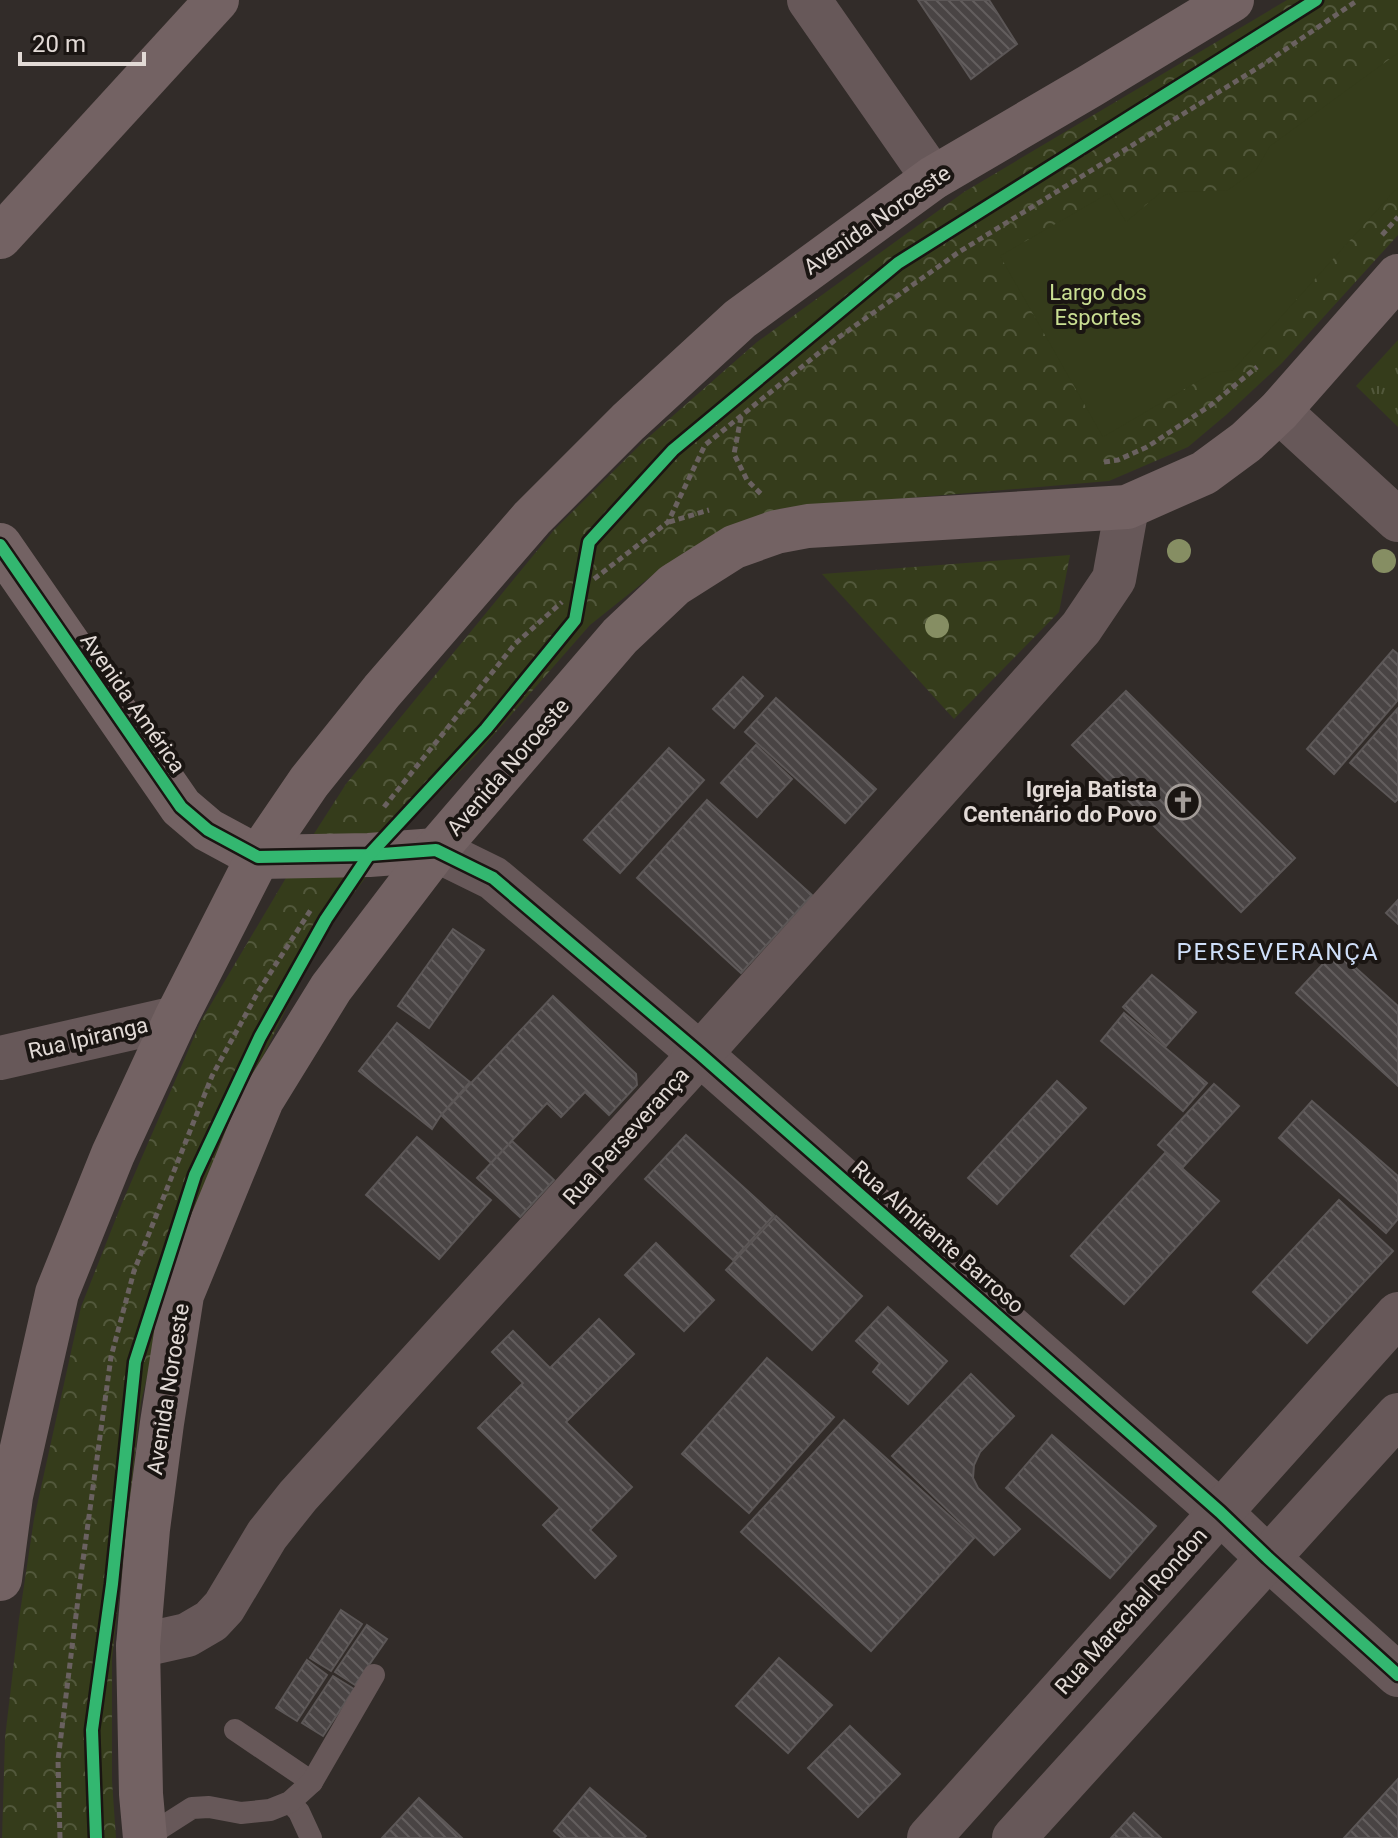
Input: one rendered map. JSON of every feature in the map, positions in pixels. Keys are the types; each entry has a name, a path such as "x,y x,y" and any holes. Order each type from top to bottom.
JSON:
{"main road":[{"path":"0,237 217,0"},
{"name":"Avenida Noroeste","path":"0,1579 11,1496 57,1293 113,1154 176,1018 258,857 309,782 382,691 532,518 628,422 740,319 933,178 1232,0"},
{"name":"Avenida Noroeste","path":"145,1838 138,1646 148,1529 182,1295 262,1100 331,988 436,850 620,636 674,585 734,547 776,532 808,526 1127,507 1204,473 1246,442 1279,411 1398,276"},
{"name":"Avenida América","path":"8,570 181,807 208,830 258,857"},
{"path":"258,857 436,850"}],"street":[{"path":"809,0 933,178"},
{"path":"1279,411 1398,520"},
{"name":"Rua Perseverança","path":"138,1646 187,1635 211,1621 224,1607 267,1535 298,1496 700,1054 1081,628 1114,579 1127,507"},
{"name":"Rua Almirante Barroso","path":"436,850 493,878 700,1054 1220,1512 1398,1675"},
{"name":"Rua Ipiranga","path":"0,1058 176,1018"},
{"name":"Rua Marechal Rondon","path":"929,1838 1398,1314"},
{"path":"1014,1838 1398,1415"}],"lane":[{"path":"145,1838 192,1808 209,1807 241,1813 270,1810 290,1802 312,1782 374,1675"},
{"path":"235,1730 312,1782"},
{"path":"290,1802 299,1812 311,1838"}],"path":[{"path":"668,522 705,445 835,340 959,252 1264,64 1358,0"},
{"path":"741,416 734,454 747,480 761,494 747,498"},
{"path":"581,589 589,576 668,522 721,506"},
{"path":"384,807 515,644 562,602"}],"green space":[{"name":"Largo dos Esportes","path":"1287,0 1398,0 1398,235 1281,364 1188,447 1109,481 780,509 744,523 664,566 590,625 477,754 399,833 339,913 299,983 242,1099 167,1292 141,1402 112,1659 112,1781 116,1838 2,1838 5,1738 19,1619 34,1519 81,1307 122,1203 201,1021 346,784 554,530 643,442 757,342 964,192"},
{"path":"1398,53 1398,187 1233,370 1212,373 1103,437 1000,256 1109,193 1126,222 1160,193 1228,190 1256,170 1270,146"},
{"path":"1398,340 1398,427 1356,386"},
{"path":"1070,555 1059,612 954,719 822,574"}],"building":[{"path":"918,0 989,0 1017,44 971,79"},
{"path":"1393,650 1398,654 1398,700 1334,774 1307,749"},
{"path":"743,677 763,696 734,728 713,709"},
{"name":"Igreja Batista Centenário do Povo","path":"1126,691 1295,858 1241,912 1072,745"},
{"path":"776,698 876,789 845,823 745,732"},
{"path":"1398,708 1398,799 1395,802 1350,763"},
{"path":"756,745 792,779 757,817 721,783"},
{"path":"669,748 704,780 620,873 584,840"},
{"path":"707,800 812,895 741,973 637,878"},
{"path":"1398,900 1398,924 1386,913"},
{"path":"453,929 484,950 429,1028 398,1006"},
{"path":"1336,950 1398,1006 1398,1086 1296,993"},
{"path":"1152,975 1196,1012 1166,1046 1123,1007"},
{"path":"553,996 636,1074 637,1085 609,1115 585,1092 561,1117 547,1103 491,1163 441,1115"},
{"path":"1124,1013 1207,1083 1183,1111 1101,1041"},
{"path":"397,1023 470,1082 432,1129 359,1071"},
{"path":"1057,1081 1086,1108 997,1204 968,1178"},
{"path":"1214,1084 1239,1106 1183,1167 1158,1145"},
{"path":"1312,1101 1398,1176 1398,1219 1386,1233 1279,1138"},
{"path":"686,1135 774,1215 733,1260 645,1179"},
{"path":"417,1137 491,1200 439,1259 366,1195"},
{"path":"512,1141 554,1180 520,1217 477,1178"},
{"path":"1165,1153 1219,1201 1124,1304 1071,1256"},
{"path":"1339,1200 1393,1251 1307,1343 1253,1292"},
{"path":"776,1216 862,1296 812,1350 726,1270"},
{"path":"656,1243 714,1300 684,1331 625,1275"},
{"path":"888,1307 947,1361 908,1404 873,1372 880,1363 856,1341"},
{"path":"599,1319 634,1354 566,1422 632,1487 590,1530 616,1556 595,1578 543,1525 560,1508 478,1428 523,1383 492,1352 513,1331 550,1368"},
{"path":"767,1358 834,1417 749,1513 682,1454"},
{"path":"971,1374 1014,1416 980,1452 974,1465 973,1478 978,1488 1020,1529 994,1555 892,1456"},
{"path":"844,1420 974,1538 871,1651 741,1532"},
{"path":"1052,1435 1156,1526 1110,1578 1006,1488"},
{"path":"341,1610 362,1624 331,1671 310,1658"},
{"path":"367,1625 387,1639 355,1685 335,1672"},
{"path":"779,1658 832,1705 788,1753 736,1706"},
{"path":"307,1660 327,1675 297,1721 276,1708"},
{"path":"333,1676 354,1689 323,1736 302,1723"},
{"path":"850,1726 900,1774 858,1817 808,1768"},
{"path":"1398,1779 1398,1838 1344,1838"},
{"path":"590,1788 646,1836 562,1838 554,1831"},
{"path":"419,1798 462,1838 382,1838"},
{"path":"1134,1813 1161,1838 1111,1838"}],"cycle path":[{"path":"96,1838 92,1730 112,1584 135,1362 195,1175 260,1037 326,919 369,855 486,729 575,620 589,542 673,450 898,263 1316,0"},
{"path":"0,545 181,807 208,830 258,857 436,850 493,878 700,1054 1220,1512 1398,1675"}],"place":[{"name":"Igreja Batista Centenário do Povo","path":"1183,802"}],"district":[{"name":"PERSEVERANÇA","path":"1278,952"}]}
